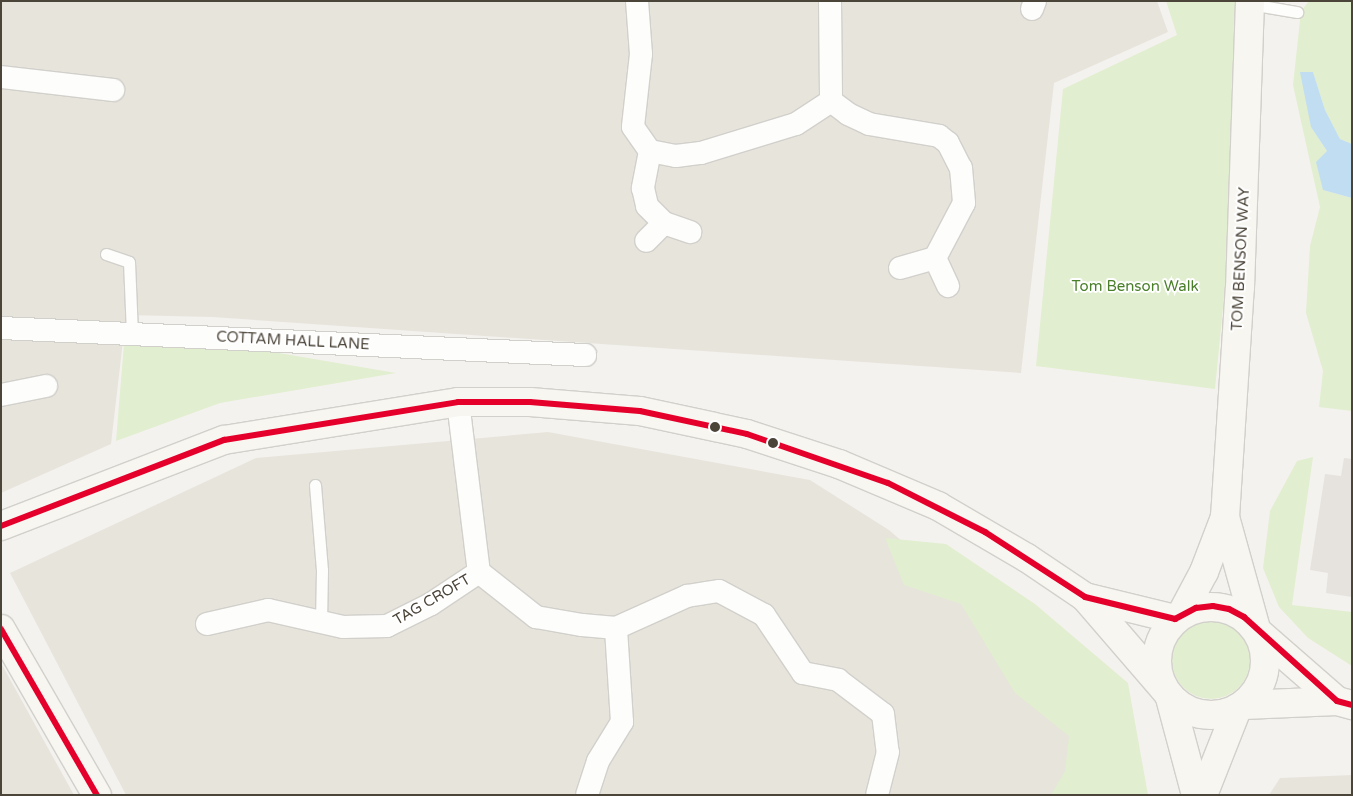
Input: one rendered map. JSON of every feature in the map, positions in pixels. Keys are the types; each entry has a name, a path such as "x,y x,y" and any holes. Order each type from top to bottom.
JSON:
{"street":[{"path":"637,1 641,54 633,127 650,151 676,156 701,153 796,124 831,102"},
{"path":"830,1 831,102"},
{"name":"TOM BENSON WAY","path":"1178,617 1204,572 1225,517 1241,279 1250,3"},
{"path":"1,78 113,90"},
{"path":"831,102 848,114 869,124 921,131 939,136 948,143 961,168 964,202 935,258 900,268"},
{"path":"650,151 643,188 647,206 664,223 690,232"},
{"path":"646,241 664,223"},
{"path":"935,258 948,286"},
{"name":"COTTAM HALL LANE","path":"1,328 586,355"},
{"path":"1,395 46,386"},
{"path":"1,526 224,440 458,402 595,406 701,422 757,437 839,464 938,506 1027,558 1084,597 1167,693 1184,709 1201,714 1219,715 1240,707 1344,703"},
{"name":"TAG CROFT","path":"458,402 479,572 536,617 616,628"},
{"name":"TOM BENSON WAY","path":"1225,517 1257,630"},
{"name":"TAG CROFT","path":"207,624 268,610 343,627 387,626 431,604 479,572"},
{"path":"587,795 598,761 622,722 616,628 687,596 719,591 764,615 803,673 838,680 883,714 888,752 877,795"},
{"path":"1084,597 1178,617 1213,606 1229,609 1344,703"},
{"path":"1178,617 1163,634 1157,652 1157,671 1167,693 1196,795"},
{"path":"1,629 97,795"},
{"path":"1202,795 1240,707 1255,693 1264,671 1264,647 1257,630"}],"lane":[{"path":"1250,3 1297,12"},
{"path":"106,254 129,262 132,334"},
{"path":"315,485 322,570 321,622"}],"shaded area":[{"path":"1,1 1157,1 1168,32 1054,83 1021,373 212,317 126,315 111,444 1,493"},
{"path":"548,432 810,480 889,530 1049,668 1085,757 1074,795 126,795 10,573 256,458"},
{"path":"1344,458 1352,459 1352,597 1326,593 1328,573 1310,570 1325,474 1341,476"},
{"path":"1,663 74,795 1,795"},
{"path":"1352,775 1352,795 1269,795 1280,778"}],"green space":[{"name":"Tom Benson Walk","path":"1166,1 1241,1 1225,287 1215,389 1036,366 1063,89 1177,35"},
{"path":"1309,1 1352,1 1352,144 1340,139 1325,110 1313,72 1311,127 1327,151 1323,190 1352,198 1352,411 1319,407 1323,371 1306,313 1310,246 1320,207 1293,85 1301,11"},
{"path":"124,344 244,347 396,373 220,403 116,441"},
{"path":"1313,457 1292,605 1352,612 1352,666 1308,638 1279,607 1263,568 1270,511 1297,461"},
{"path":"885,538 946,544 1035,604 1128,683 1148,795 1051,795 1065,771 1069,736 1015,693 961,604 904,585"},
{"path":"1211,621 1226,624 1243,638 1247,645 1250,660 1247,675 1233,692 1226,696 1211,699 1196,696 1179,682 1175,675 1172,660 1175,645 1189,628 1196,624"}],"water":[{"path":"1300,72 1313,72 1325,110 1340,139 1352,144 1352,198 1323,190 1316,162 1327,151 1311,127"}],"transit line":[{"path":"1,526 224,440 458,402 530,402 640,411 747,434 888,483 985,532 1085,597 1175,619 1196,608 1213,606 1229,609 1244,617 1337,701 1352,705"},
{"path":"1,629 97,795"}]}
